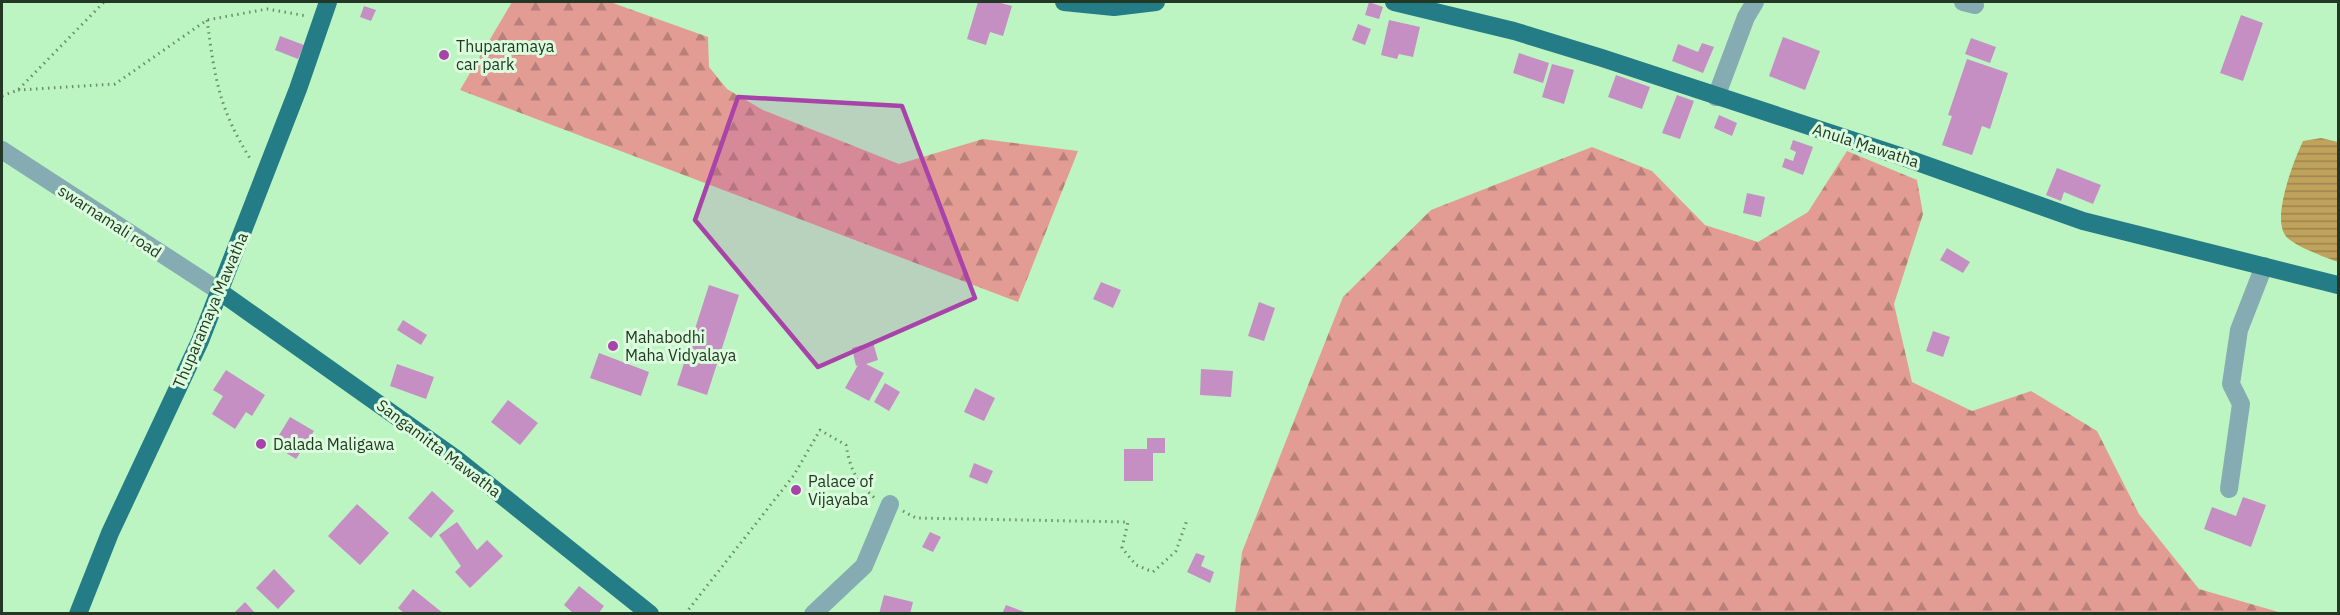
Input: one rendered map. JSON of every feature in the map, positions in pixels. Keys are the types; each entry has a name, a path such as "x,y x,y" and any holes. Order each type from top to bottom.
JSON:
{"main road":[{"name":"Thuparamaya Mawatha","path":"78,614 110,533 200,341 264,180 328,2"},
{"path":"1064,2 1114,7 1156,2"},
{"name":"Anula Mawatha","path":"1394,2 1535,37 1903,157 2083,221 2338,285"},
{"name":"Sangamitta Mawatha","path":"219,291 455,458 650,614"}],"street":[{"path":"1716,97 1746,17 1755,2"},
{"name":"swarnamali road","path":"2,150 219,291"},
{"path":"2229,489 2241,404 2231,384 2239,330 2264,266"},
{"path":"813,614 864,566 890,504"}],"path":[{"path":"18,90 104,2"},
{"path":"2,96 18,90 115,84 207,21 267,9 294,12 322,19"},
{"path":"207,21 215,78 223,108 236,135 264,180"},
{"path":"686,614 794,475 820,430 846,445 852,469 863,488 876,499 916,518 1128,522 1122,548 1136,565 1153,572 1176,551 1187,520"}],"highlighted area":[{"path":"738,97 902,106 975,298 818,367 695,220"}],"green space":[{"path":"512,2 610,2 708,37 709,67 727,89 763,110 899,164 983,139 1078,151 1018,302 460,90"},
{"path":"1592,147 1652,171 1705,225 1758,242 1808,212 1847,151 1917,180 1923,214 1894,304 1912,382 1972,411 2031,391 2097,431 2139,514 2199,589 2282,613 1235,613 1242,552 1343,297 1431,210"}],"shaded area":[{"path":"2321,138 2338,142 2338,262 2294,243 2285,235 2282,226 2281,215 2286,188 2299,150 2303,141"}],"building":[{"path":"978,2 997,2 1012,6 1003,36 990,32 986,45 967,39"},
{"path":"1369,2 1383,7 1379,19 1365,15"},
{"path":"364,6 376,10 371,21 360,17"},
{"path":"2241,15 2263,23 2243,81 2220,73"},
{"path":"1389,20 1420,27 1413,57 1399,54 1397,59 1381,55"},
{"path":"1358,24 1371,29 1365,45 1352,40"},
{"path":"280,36 304,45 298,59 275,50"},
{"path":"1783,37 1820,51 1805,90 1769,76"},
{"path":"1971,38 1996,47 1990,63 1965,54"},
{"path":"1702,43 1714,47 1703,73 1672,61 1678,44 1698,52"},
{"path":"1519,53 1549,63 1543,83 1513,73"},
{"path":"1967,59 2008,73 1990,129 1982,126 1972,155 1942,145 1952,116 1948,115"},
{"path":"1552,64 1574,70 1564,104 1542,97"},
{"path":"1616,75 1650,87 1642,109 1608,97"},
{"path":"1677,95 1694,101 1680,139 1662,133"},
{"path":"1719,115 1737,123 1732,136 1714,128"},
{"path":"1793,140 1813,147 1803,175 1782,167 1785,158 1793,161 1796,152 1790,149"},
{"path":"2057,168 2101,185 2093,204 2064,192 2061,201 2046,195"},
{"path":"1747,193 1765,197 1761,217 1743,213"},
{"path":"1947,248 1970,262 1963,273 1940,260"},
{"path":"1101,282 1121,290 1113,308 1093,299"},
{"path":"709,285 739,295 707,395 677,385"},
{"path":"1259,302 1275,308 1264,341 1248,336"},
{"path":"403,320 427,335 421,345 397,330"},
{"path":"1933,331 1950,337 1943,357 1926,351"},
{"path":"873,342 878,360 866,364 884,373 869,401 845,388 858,365 856,366 852,348"},
{"path":"599,353 649,372 641,396 590,378"},
{"path":"397,364 434,377 426,399 390,386"},
{"path":"1201,369 1233,371 1231,397 1200,395"},
{"path":"226,370 265,395 252,416 246,412 235,429 212,414 223,396 213,390"},
{"path":"885,383 900,392 889,411 874,402"},
{"path":"975,388 995,398 984,421 964,412"},
{"path":"508,400 538,423 520,445 491,422"},
{"path":"290,417 314,431 296,459 273,445"},
{"path":"1147,438 1165,438 1165,453 1153,453 1153,481 1124,481 1124,449 1147,449"},
{"path":"974,463 993,471 987,484 969,477"},
{"path":"432,491 454,511 431,538 408,518"},
{"path":"2243,497 2266,505 2251,547 2204,529 2212,507 2236,516"},
{"path":"357,504 389,533 360,565 328,536"},
{"path":"457,522 477,550 487,540 503,556 470,588 455,572 461,566 439,535"},
{"path":"930,532 941,537 933,552 922,547"},
{"path":"1196,553 1205,556 1201,566 1214,572 1210,583 1187,572"},
{"path":"274,569 295,591 278,609 256,588"},
{"path":"579,586 604,606 598,614 574,614 564,605"},
{"path":"413,589 444,614 405,614 398,608"},
{"path":"884,595 913,602 910,614 879,614"},
{"path":"245,602 256,614 233,614"},
{"path":"1006,605 1027,613 1027,614 1002,614"}],"place":[{"name":"Thuparamaya car park","path":"444,55"},
{"name":"Mahabodhi Maha Vidyalaya","path":"613,346"},
{"name":"Dalada Maligawa","path":"261,444"},
{"name":"Palace of Vijayaba","path":"796,490"}]}
